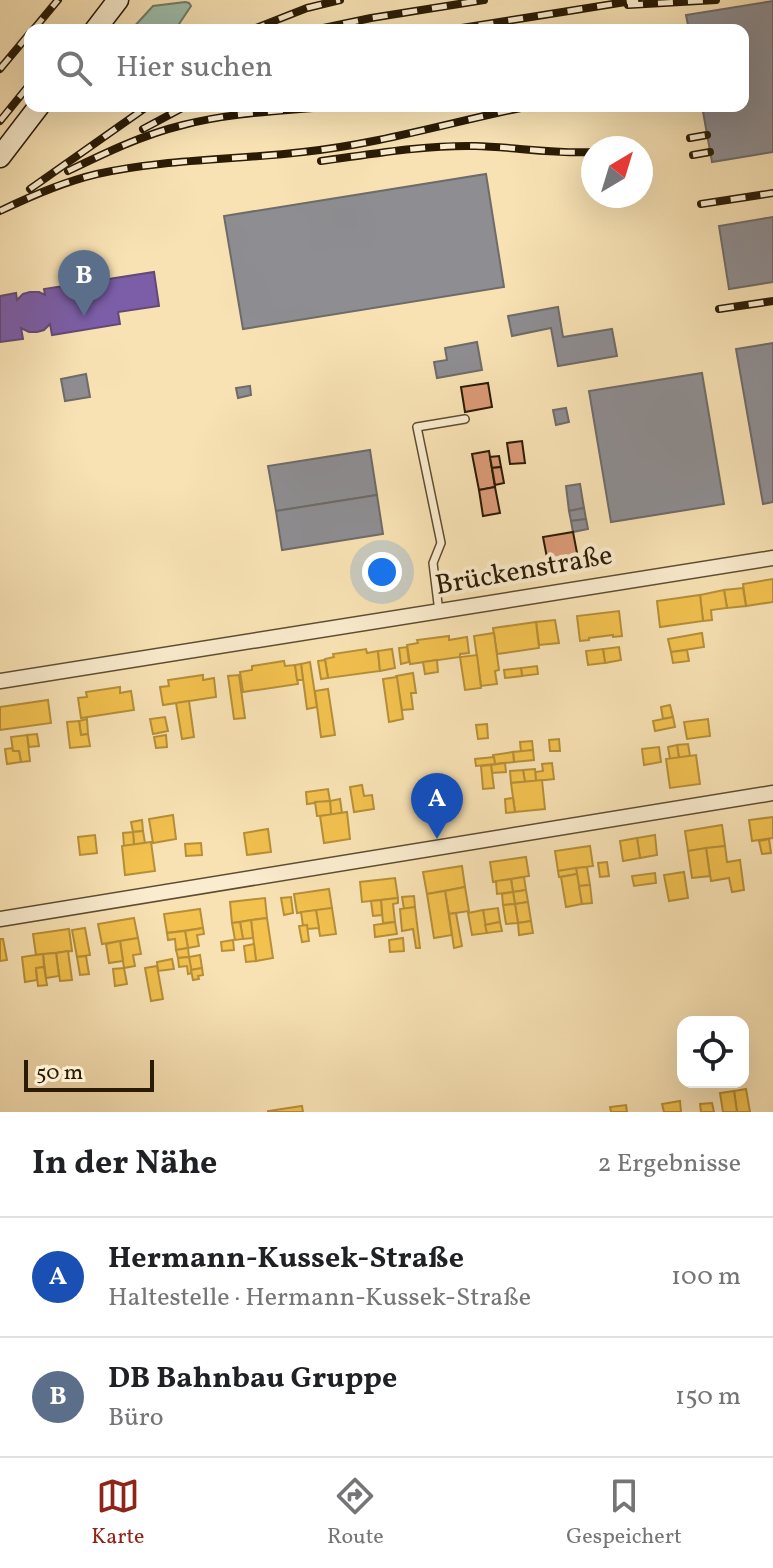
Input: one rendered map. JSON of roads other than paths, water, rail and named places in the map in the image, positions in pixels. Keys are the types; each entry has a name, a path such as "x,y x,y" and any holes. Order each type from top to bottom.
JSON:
{"street":[{"path":"100,24 118,0"},
{"path":"0,157 34,112"},
{"name":"Brückenstraße","path":"0,681 773,558"},
{"path":"0,919 773,793"}],"lane":[{"path":"439,612 433,563 441,543 417,427 465,419"}],"railway":[{"path":"38,24 58,0"},
{"path":"266,24 307,8 340,0"},
{"path":"342,24 484,0"},
{"path":"487,24 638,0"},
{"path":"628,5 716,0"},
{"path":"0,69 24,40"},
{"path":"0,121 24,91"},
{"path":"30,189 139,112"},
{"path":"143,129 175,112"},
{"path":"68,171 168,129 202,121 272,112"},
{"path":"0,211 72,181 122,169 332,148 504,112"},
{"path":"690,138 707,135"},
{"path":"321,161 398,150 456,146 581,152"},
{"path":"693,155 710,152"},
{"path":"701,204 773,193"},
{"path":"719,309 773,301"}],"place":[{"name":"DB Bahnbau Gruppe","path":"84,316"},
{"name":"Hermann-Kussek-Straße","path":"437,839"}]}
